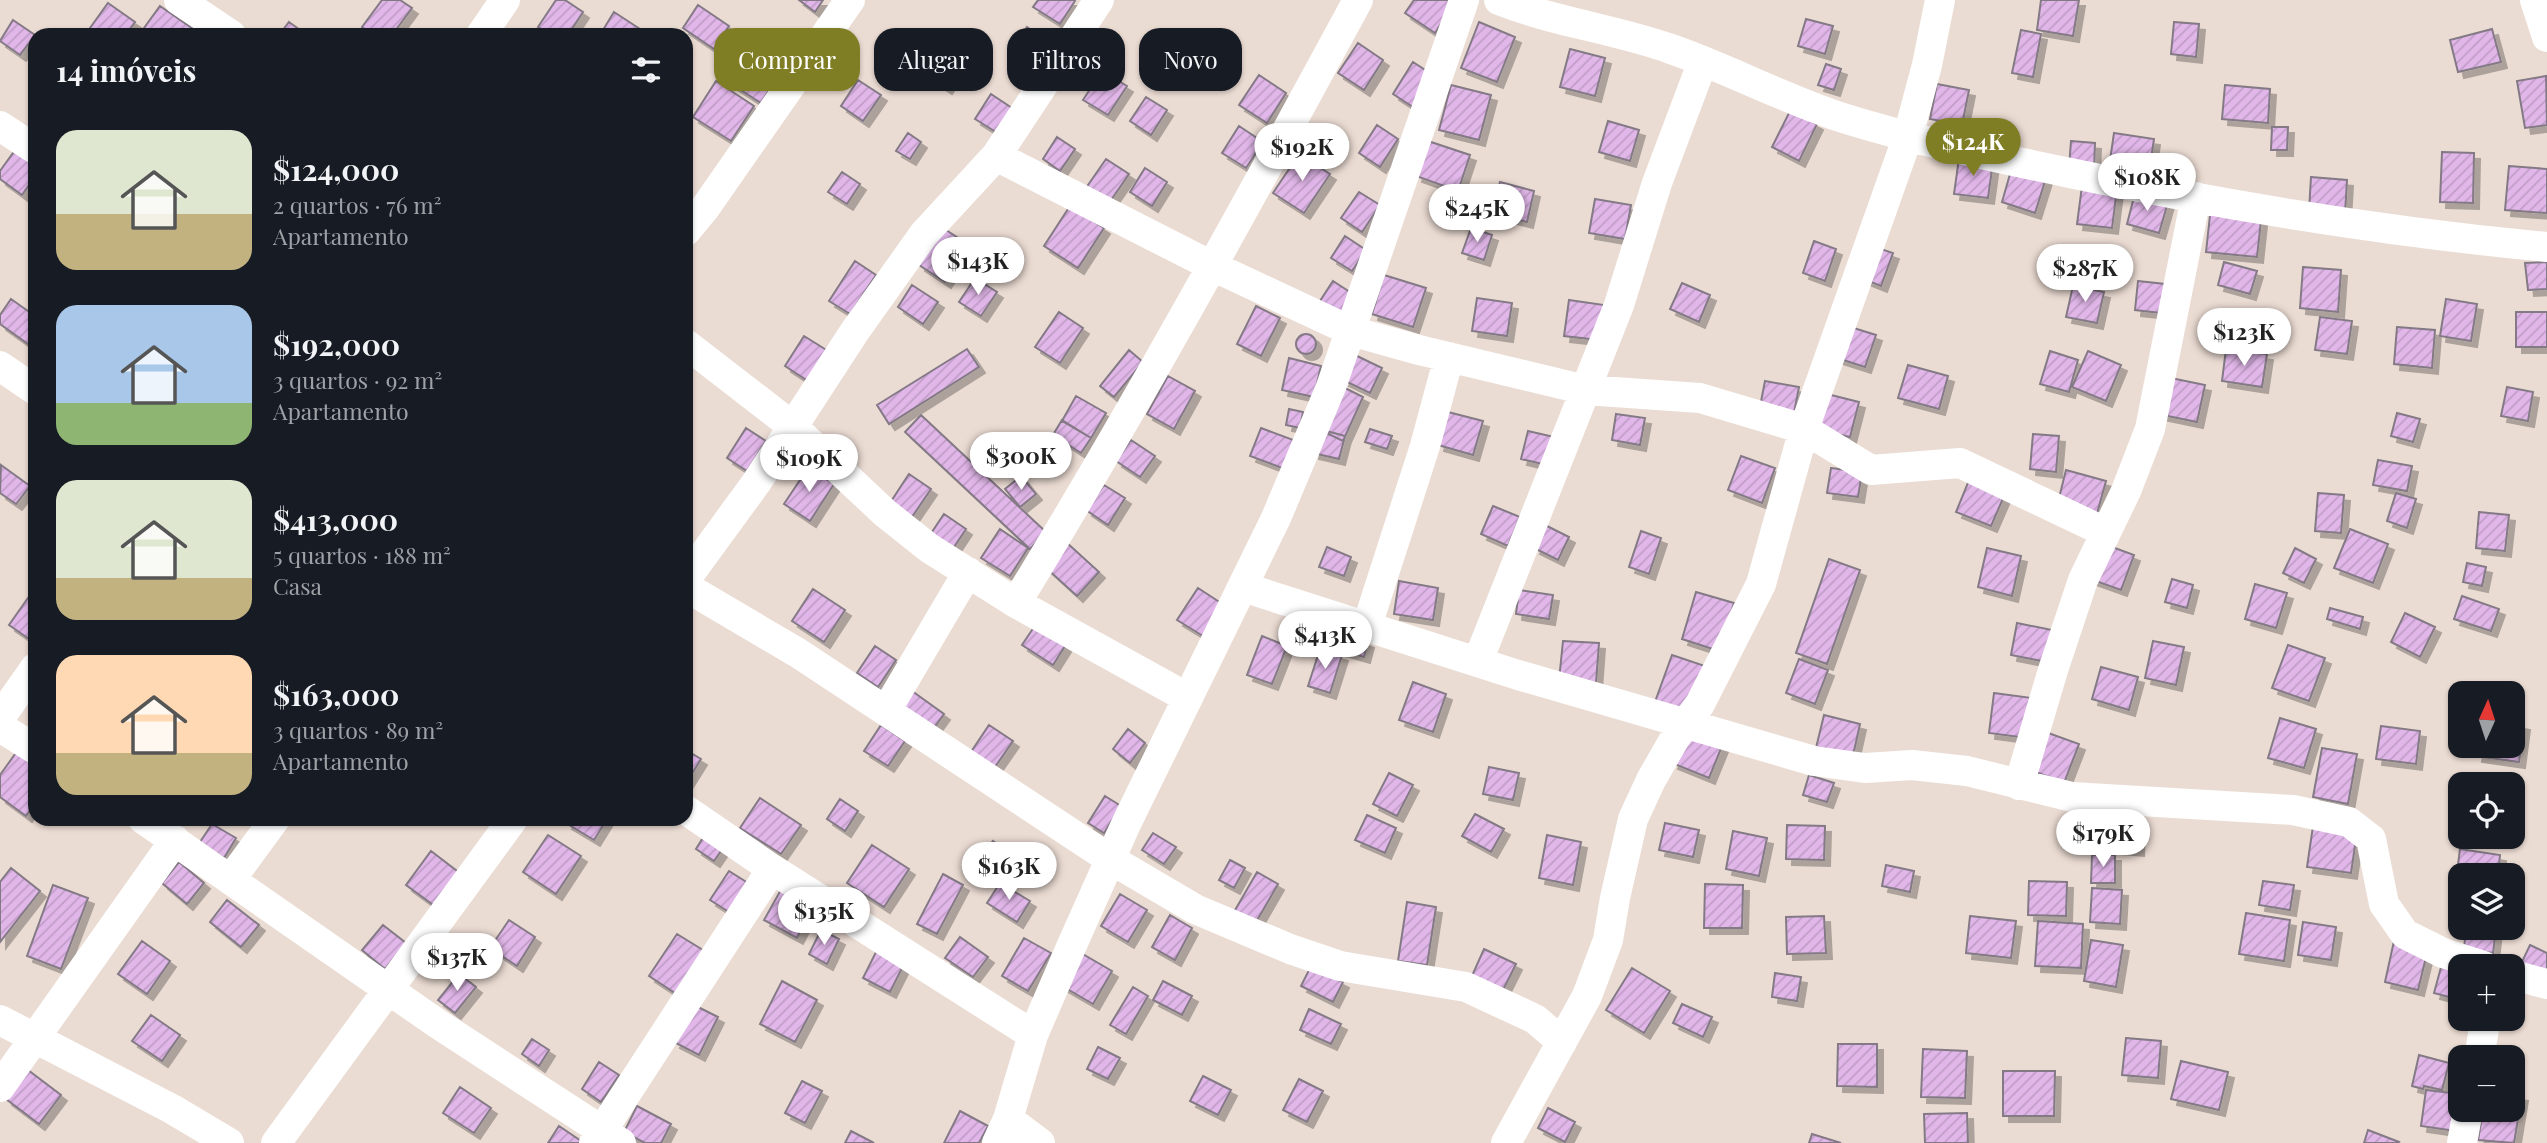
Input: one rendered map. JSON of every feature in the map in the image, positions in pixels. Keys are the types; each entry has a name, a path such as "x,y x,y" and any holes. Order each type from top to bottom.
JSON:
{"street":[{"path":"179,0 221,28"},
{"path":"486,28 505,0"},
{"path":"693,223 850,0"},
{"path":"693,569 756,483 855,331 924,234 996,156 1099,0"},
{"path":"1016,603 1091,480 1358,0"},
{"path":"1040,1143 1002,1131 1033,1035 1110,859 1276,518 1331,387 1464,0"},
{"path":"1499,0 1520,9 1618,32 1703,61 1841,117 1976,153 2196,197 2314,217 2482,241 2547,247"},
{"path":"1506,1143 1587,996 1608,940 1633,819 1651,780 1700,705 1735,630 1761,584 1804,429 1908,136 1927,65 1940,0"},
{"path":"2535,0 2547,37"},
{"path":"1478,662 1619,306 1657,183 1703,61"},
{"path":"0,125 28,144"},
{"path":"996,156 1212,266 1351,331 1448,358 1586,390 1700,398 1804,429 1871,470 1960,463 2105,532"},
{"path":"2019,785 2083,580 2126,491 2150,429 2196,197"},
{"path":"693,349 792,426 885,513 929,548 1016,603 1188,698"},
{"path":"1367,626 1425,446 1448,358"},
{"path":"0,366 28,385"},
{"path":"886,711 968,572"},
{"path":"1243,587 1478,662 1814,761 1865,768 1912,765 1967,771 2072,797 2293,810 2349,822 2371,839 2385,904 2405,934 2448,955"},
{"path":"693,591 798,653 1110,859 1195,909 1290,949 1340,966 1466,987 1535,1019 1562,1042"},
{"path":"0,718 28,678"},
{"path":"0,727 28,745"},
{"path":"693,815 772,869 1033,1035"},
{"path":"154,826 605,1139 772,869"},
{"path":"231,879 270,826"},
{"path":"276,1143 508,826"},
{"path":"0,1087 175,840"},
{"path":"2525,978 2547,984"},
{"path":"0,1020 172,1110 229,1143"},
{"path":"2462,1143 2466,1122"}],"building":[{"path":"382,0 400,0 412,8 397,28 362,27"},
{"path":"556,0 565,0 583,12 573,28 538,27"},
{"path":"799,0 823,0 815,12"},
{"path":"1038,0 1075,1 1060,24 1033,7"},
{"path":"1414,0 1449,0 1454,3 1435,33 1405,13"},
{"path":"2041,0 2079,0 2073,36 2037,30"},
{"path":"108,3 135,22 131,28 90,28"},
{"path":"698,5 729,26 714,28 714,49 693,35 693,28 683,28"},
{"path":"160,6 192,28 144,28"},
{"path":"614,12 638,28 604,28"},
{"path":"1806,19 1833,26 1825,54 1798,46"},
{"path":"13,20 28,30 28,44 20,55 0,41"},
{"path":"289,22 297,28 284,28"},
{"path":"1479,22 1515,37 1497,82 1461,68"},
{"path":"2174,22 2199,24 2196,57 2171,54"},
{"path":"2492,29 2501,62 2458,72 2450,40"},
{"path":"2021,30 2041,34 2033,77 2012,73"},
{"path":"1358,43 1383,60 1364,90 1338,73"},
{"path":"1570,49 1605,58 1595,96 1560,87"},
{"path":"1413,62 1433,75 1413,107 1393,94"},
{"path":"1826,64 1841,69 1834,90 1818,85"},
{"path":"1259,75 1286,93 1267,123 1239,105"},
{"path":"2546,76 2547,125 2525,128 2517,81"},
{"path":"860,81 881,95 863,121 841,106 851,91 860,91"},
{"path":"714,84 714,91 731,91 754,106 731,141 693,117"},
{"path":"1937,84 1969,90 1962,125 1930,119"},
{"path":"1451,85 1491,95 1479,140 1439,130"},
{"path":"2225,85 2270,89 2268,123 2222,119"},
{"path":"742,91 769,91 761,103"},
{"path":"1089,91 1124,91 1108,115 1083,100"},
{"path":"991,94 1015,110 999,134 975,119"},
{"path":"1146,97 1167,110 1151,135 1130,121"},
{"path":"1790,111 1817,124 1799,161 1772,147"},
{"path":"1608,121 1639,130 1630,161 1599,152"},
{"path":"1377,125 1398,139 1380,167 1359,153"},
{"path":"1239,126 1263,142 1246,168 1222,153"},
{"path":"2272,127 2288,127 2287,150 2271,150"},
{"path":"908,133 921,142 910,159 896,151"},
{"path":"2114,133 2154,139 2148,180 2108,174"},
{"path":"1057,137 1075,149 1060,171 1043,159"},
{"path":"1428,141 1470,155 1458,191 1416,176"},
{"path":"2071,141 2095,143 2094,169 2069,167"},
{"path":"18,146 28,153 28,186 22,195 0,179 0,171"},
{"path":"2442,152 2474,153 2473,203 2440,202"},
{"path":"1299,154 1330,174 1304,213 1273,193"},
{"path":"1959,158 1993,162 1988,198 1954,194"},
{"path":"1106,159 1129,174 1109,203 1086,188"},
{"path":"2509,166 2547,169 2547,213 2505,210"},
{"path":"2012,167 2046,178 2035,213 2002,202"},
{"path":"1145,168 1167,182 1152,206 1130,192"},
{"path":"842,172 860,184 847,204 828,192"},
{"path":"2311,177 2347,180 2345,214 2309,211"},
{"path":"1500,182 1534,191 1527,222 1491,213"},
{"path":"2082,186 2117,189 2112,228 2077,224"},
{"path":"1359,192 1380,205 1362,232 1341,218"},
{"path":"2135,193 2168,202 2159,233 2127,224"},
{"path":"1595,199 1631,205 1625,239 1589,233"},
{"path":"1070,206 1104,228 1078,268 1044,246"},
{"path":"2211,206 2262,211 2257,257 2206,252"},
{"path":"943,228 969,245 945,282 919,265"},
{"path":"1471,228 1492,235 1484,260 1462,253"},
{"path":"1345,236 1366,250 1352,271 1331,258"},
{"path":"1814,241 1836,249 1825,281 1803,273"},
{"path":"1872,246 1893,253 1881,286 1861,278"},
{"path":"855,261 876,275 850,314 829,301"},
{"path":"2224,262 2257,271 2250,294 2218,285"},
{"path":"2547,262 2547,289 2528,290 2525,263"},
{"path":"2303,267 2341,270 2338,312 2300,308"},
{"path":"1384,275 1426,288 1413,327 1372,314"},
{"path":"975,278 997,292 981,316 959,302"},
{"path":"1333,281 1353,294 1340,314 1320,301"},
{"path":"2138,281 2165,284 2161,313 2135,310"},
{"path":"1682,283 1710,295 1699,322 1670,309"},
{"path":"912,285 938,302 923,324 898,307"},
{"path":"2073,286 2104,292 2097,323 2066,317"},
{"path":"1477,298 1512,303 1507,336 1472,331"},
{"path":"11,299 28,311 28,344 0,324 0,315"},
{"path":"2446,299 2477,304 2471,341 2440,336"},
{"path":"1569,300 1604,305 1599,340 1564,336"},
{"path":"1256,306 1280,318 1261,356 1237,344"},
{"path":"1059,312 1083,328 1060,363 1035,347"},
{"path":"2516,312 2547,312 2547,347 2516,347"},
{"path":"2320,317 2352,321 2347,354 2315,350"},
{"path":"1844,325 1876,335 1865,367 1834,357"},
{"path":"2397,327 2435,330 2432,368 2394,364"},
{"path":"1306,334 1313,337 1316,344 1313,351 1306,354 1299,351 1296,344 1299,337"},
{"path":"804,336 828,351 808,381 785,366"},
{"path":"967,349 979,367 889,424 877,405"},
{"path":"2226,349 2267,354 2262,387 2222,381"},
{"path":"1129,350 1143,362 1114,397 1100,386"},
{"path":"2050,351 2078,360 2069,392 2040,384"},
{"path":"2088,351 2121,365 2106,401 2072,387"},
{"path":"1355,355 1382,368 1370,393 1343,380"},
{"path":"1289,358 1321,366 1314,397 1282,390"},
{"path":"1908,365 1948,376 1939,409 1898,398"},
{"path":"1168,376 1195,391 1174,429 1147,414"},
{"path":"2166,377 2205,385 2197,422 2158,414"},
{"path":"1765,381 1799,387 1793,418 1759,412"},
{"path":"1341,386 1363,397 1343,441 1320,430"},
{"path":"2507,387 2533,392 2528,421 2501,416"},
{"path":"1823,393 1859,402 1850,437 1814,429"},
{"path":"1076,396 1106,413 1091,438 1062,421"},
{"path":"1289,409 1303,412 1300,428 1286,425"},
{"path":"1448,412 1483,421 1473,455 1438,445"},
{"path":"2397,413 2420,419 2413,442 2391,436"},
{"path":"1616,414 1645,418 1640,445 1612,440"},
{"path":"921,415 1046,532 1030,549 905,432"},
{"path":"1062,420 1091,438 1081,453 1053,435"},
{"path":"746,428 766,441 747,471 727,458"},
{"path":"1261,428 1296,441 1285,469 1250,456"},
{"path":"1319,429 1345,436 1339,459 1313,453"},
{"path":"1370,429 1392,436 1387,449 1365,442"},
{"path":"1528,431 1554,437 1547,465 1521,459"},
{"path":"2033,434 2059,436 2056,472 2030,469"},
{"path":"1131,440 1155,456 1140,477 1116,461"},
{"path":"1741,456 1775,468 1762,503 1728,490"},
{"path":"2378,460 2412,466 2407,491 2373,485"},
{"path":"1,465 28,485 28,489 16,504 0,493"},
{"path":"808,468 834,484 810,521 784,504"},
{"path":"1831,468 1862,472 1858,497 1827,493"},
{"path":"2066,470 2106,481 2096,517 2057,506"},
{"path":"1972,473 2008,487 1991,526 1956,512"},
{"path":"909,474 931,489 912,517 890,503"},
{"path":"1021,476 1036,494 1020,507 1005,489"},
{"path":"1104,485 1125,498 1108,525 1086,510"},
{"path":"2318,493 2344,495 2341,533 2315,531"},
{"path":"2396,493 2416,499 2407,528 2387,521"},
{"path":"1493,506 1520,517 1508,546 1481,534"},
{"path":"2479,512 2509,515 2505,551 2476,548"},
{"path":"944,514 966,529 952,550 930,535"},
{"path":"1545,525 1569,537 1558,560 1534,548"},
{"path":"1000,529 1028,548 1010,576 981,558"},
{"path":"2350,529 2388,544 2373,583 2334,568"},
{"path":"1641,531 1661,538 1649,574 1629,567"},
{"path":"1066,542 1099,572 1077,596 1044,566"},
{"path":"2104,544 2134,555 2121,590 2090,579"},
{"path":"1327,547 1351,557 1344,576 1319,567"},
{"path":"1987,548 2021,556 2012,596 1978,587"},
{"path":"2295,548 2316,559 2304,583 2283,573"},
{"path":"1829,559 1860,570 1827,664 1796,653"},
{"path":"2467,563 2486,567 2482,586 2463,582"},
{"path":"2172,579 2193,585 2187,608 2165,602"},
{"path":"1399,581 1438,588 1433,620 1394,614"},
{"path":"2255,584 2287,593 2276,628 2245,619"},
{"path":"1198,588 1224,605 1203,636 1177,620"},
{"path":"813,589 845,610 824,642 792,621"},
{"path":"1519,590 1553,595 1549,619 1516,614"},
{"path":"1696,592 1734,603 1719,651 1682,639"},
{"path":"2462,596 2499,609 2491,631 2454,619"},
{"path":"28,598 28,638 9,625"},
{"path":"2330,608 2363,617 2360,629 2327,619"},
{"path":"2405,613 2435,627 2420,657 2391,642"},
{"path":"2017,623 2052,630 2047,662 2011,655"},
{"path":"1034,627 1065,646 1053,665 1022,645"},
{"path":"1344,634 1368,642 1364,657 1340,650"},
{"path":"1262,636 1287,646 1272,684 1247,675"},
{"path":"1563,641 1599,643 1596,683 1559,680"},
{"path":"2153,641 2184,647 2176,685 2145,678"},
{"path":"2288,645 2325,658 2309,701 2272,688"},
{"path":"875,646 896,660 878,687 857,673"},
{"path":"1320,649 1342,655 1330,693 1308,686"},
{"path":"1672,655 1708,667 1691,714 1655,702"},
{"path":"1799,659 1828,670 1815,704 1786,693"},
{"path":"2101,667 2138,677 2129,710 2092,699"},
{"path":"1413,682 1446,694 1433,732 1399,720"},
{"path":"912,691 944,714 931,732 900,708"},
{"path":"1994,693 2032,698 2027,738 1989,733"},
{"path":"1824,715 1860,724 1852,760 1815,752"},
{"path":"2280,718 2316,729 2304,768 2268,758"},
{"path":"881,725 905,741 888,766 864,751"},
{"path":"989,725 1013,741 995,767 971,752"},
{"path":"2381,726 2420,731 2416,764 2376,759"},
{"path":"1687,727 1724,741 1709,778 1672,763"},
{"path":"1128,729 1145,743 1130,763 1113,749"},
{"path":"2040,730 2079,744 2064,783 2026,768"},
{"path":"2322,748 2357,754 2348,804 2313,797"},
{"path":"18,750 28,757 26,816 0,797 0,775"},
{"path":"693,754 701,759 693,772"},
{"path":"2490,758 2520,758 2519,762"},
{"path":"1489,767 1519,773 1513,800 1483,794"},
{"path":"1389,773 1413,785 1397,816 1373,804"},
{"path":"1809,775 1834,783 1827,802 1803,795"},
{"path":"1105,796 1121,806 1104,833 1088,823"},
{"path":"760,798 801,825 781,854 740,828"},
{"path":"840,799 858,811 845,831 827,819"},
{"path":"1475,814 1504,829 1491,852 1462,836"},
{"path":"1367,815 1396,828 1385,853 1355,840"},
{"path":"1665,823 1699,830 1693,857 1659,850"},
{"path":"1787,825 1825,826 1824,860 1786,859"},
{"path":"2105,825 2139,827 2138,850 2103,847"},
{"path":"211,826 236,838 224,858 200,842"},
{"path":"571,826 603,826 594,840"},
{"path":"2313,826 2357,832 2351,873 2307,867"},
{"path":"1733,831 1767,838 1759,876 1726,869"},
{"path":"1153,833 1176,847 1164,864 1142,850"},
{"path":"548,835 581,856 556,894 523,872"},
{"path":"1547,835 1581,842 1573,885 1539,878"},
{"path":"704,836 723,848 714,861 696,849"},
{"path":"993,841 1021,861 1009,878 981,857"},
{"path":"872,845 909,869 884,907 847,883"},
{"path":"2460,849 2500,855 2499,863 2458,863"},
{"path":"431,851 461,874 436,907 406,885"},
{"path":"2092,855 2115,855 2115,883 2091,883"},
{"path":"1230,860 1245,868 1234,888 1219,880"},
{"path":"179,862 204,883 187,904 162,883"},
{"path":"1886,865 1914,871 1910,892 1882,886"},
{"path":"11,868 40,891 0,942 0,882"},
{"path":"729,871 748,883 729,912 710,900"},
{"path":"1257,872 1278,884 1255,924 1234,912"},
{"path":"943,874 963,885 937,934 917,924"},
{"path":"2029,881 2067,882 2066,916 2028,915"},
{"path":"2263,881 2294,885 2290,910 2259,905"},
{"path":"1000,883 1030,901 1017,922 987,903"},
{"path":"1705,884 1743,885 1742,928 1704,928"},
{"path":"53,885 88,898 61,969 27,956"},
{"path":"783,886 815,903 797,938 764,920"},
{"path":"2092,888 2122,890 2120,924 2090,922"},
{"path":"1120,894 1147,910 1128,942 1101,926"},
{"path":"227,900 259,925 241,947 210,922"},
{"path":"1407,902 1436,907 1427,965 1398,961"},
{"path":"2246,913 2290,920 2284,961 2239,954"},
{"path":"1170,915 1192,928 1175,960 1152,947"},
{"path":"1824,916 1826,953 1787,954 1786,917"},
{"path":"1970,916 2016,921 2011,958 1966,953"},
{"path":"509,920 535,937 517,966 490,948"},
{"path":"2038,921 2083,924 2081,968 2035,966"},
{"path":"2303,922 2336,927 2331,960 2298,955"},
{"path":"383,925 406,943 385,969 362,950"},
{"path":"821,930 839,939 827,964 809,954"},
{"path":"677,934 703,950 675,993 649,976"},
{"path":"960,937 988,957 973,977 945,958"},
{"path":"1024,938 1051,953 1028,991 1002,976"},
{"path":"2091,940 2123,945 2116,987 2084,981"},
{"path":"2465,940 2495,940 2493,953 2464,949"},
{"path":"142,941 170,961 147,994 118,974"},
{"path":"2394,941 2428,949 2418,990 2385,982"},
{"path":"2530,945 2547,953 2547,979 2525,968 2525,956"},
{"path":"878,948 905,962 890,992 863,978"},
{"path":"1484,949 1516,964 1502,992 1471,978"},
{"path":"1081,953 1112,971 1093,1004 1062,986"},
{"path":"2443,960 2448,962 2448,997 2434,993"},
{"path":"1311,966 1343,982 1333,1002 1301,986"},
{"path":"1632,968 1670,991 1644,1033 1606,1010"},
{"path":"1775,973 1801,977 1797,1001 1772,997"},
{"path":"459,974 476,987 455,1013 438,1000"},
{"path":"782,981 817,1000 795,1042 760,1024"},
{"path":"1163,981 1192,996 1182,1015 1153,1000"},
{"path":"1133,987 1148,996 1126,1034 1110,1025"},
{"path":"1682,1004 1712,1017 1703,1037 1673,1023"},
{"path":"694,1005 718,1017 699,1055 674,1042"},
{"path":"1309,1009 1341,1024 1331,1044 1300,1030"},
{"path":"151,1015 180,1035 162,1061 132,1041"},
{"path":"2126,1038 2161,1041 2158,1078 2122,1075"},
{"path":"532,1039 549,1050 539,1066 522,1054"},
{"path":"1838,1044 1877,1044 1877,1087 1837,1086"},
{"path":"1098,1047 1120,1058 1108,1079 1087,1069"},
{"path":"1923,1049 1967,1051 1965,1098 1921,1097"},
{"path":"2419,1055 2448,1063 2442,1090 2412,1086"},
{"path":"2181,1061 2228,1072 2219,1110 2171,1099"},
{"path":"599,1062 619,1075 601,1102 582,1089"},
{"path":"28,1070 61,1095 39,1124 6,1099"},
{"path":"2003,1071 2055,1071 2054,1116 2003,1116"},
{"path":"1203,1076 1231,1090 1218,1115 1190,1101"},
{"path":"1299,1079 1323,1091 1307,1122 1283,1110"},
{"path":"802,1081 822,1091 805,1123 785,1113"},
{"path":"460,1087 491,1108 474,1133 443,1113"},
{"path":"2426,1090 2448,1093 2448,1122 2462,1122 2463,1132 2421,1126"},
{"path":"637,1106 671,1124 661,1143 645,1143 624,1132"},
{"path":"1548,1108 1575,1122 1565,1142 1538,1128"},
{"path":"960,1111 988,1126 979,1143 944,1143"},
{"path":"1967,1113 1968,1143 1925,1143 1924,1114"},
{"path":"2481,1122 2518,1122 2514,1143 2478,1140"},
{"path":"559,1126 581,1141 548,1143"},
{"path":"2368,1130 2399,1142 2364,1143"},
{"path":"851,1131 874,1143 845,1143"},
{"path":"1812,1134 1841,1143 1809,1143"}]}
